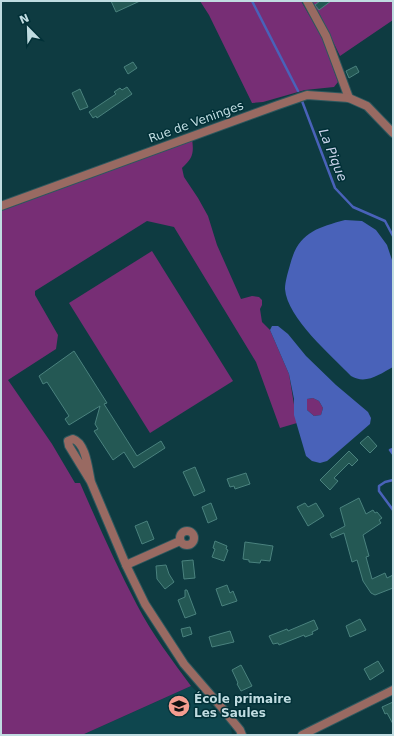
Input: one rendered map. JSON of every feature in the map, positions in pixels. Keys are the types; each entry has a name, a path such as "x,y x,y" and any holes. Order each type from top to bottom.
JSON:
{"street":[{"path":"307,1 326,36 349,98"},
{"name":"Rue de Veninges","path":"1,206 307,95 349,98 368,106 393,133"},
{"path":"91,482 82,446 78,440 73,439 68,441 69,446 91,482 126,565 145,604 184,664 240,730 242,735"},
{"path":"126,565 180,541"},
{"path":"302,735 393,690"}],"shaded area":[{"path":"200,1 301,1 323,39 338,82 334,87 305,90 263,102 252,103 209,15"},
{"path":"311,1 393,1 393,20 340,56 320,15"},
{"path":"192,139 193,148 191,158 182,168 184,177 208,216 217,245 241,299 252,296 259,297 262,300 260,309 262,322 270,330 289,374 297,423 280,428 256,362 174,227 147,221 35,291 35,295 58,335 56,349 8,380 52,444 75,483 80,483 114,560 143,616 162,647 191,686 82,735 1,735 1,211"},
{"path":"152,251 233,381 150,433 69,303"},
{"path":"313,398 319,401 323,408 321,415 314,416 307,410 307,399"},
{"name":"École primaire Les Saules","path":"191,686 231,726 232,735 82,735"}],"water":[{"path":"345,220 362,221 376,230 387,245 393,263 393,367 373,378 367,379 351,376 322,347 293,312 285,289 293,254 303,239 317,229"},
{"path":"272,326 278,326 288,334 306,356 336,385 368,412 371,418 370,424 327,461 320,463 312,461 306,456 294,415 294,399 289,374 270,330","holes":["313,398 319,401 323,408 321,415 314,416 307,410 307,399"]}],"building":[{"path":"111,1 140,1 116,12"},
{"path":"320,1 331,1 319,10 315,5"},
{"path":"133,62 137,68 128,74 124,67"},
{"path":"356,66 359,72 349,78 346,71"},
{"path":"127,87 132,94 97,118 96,116 93,118 89,112 116,94 114,92 120,88 122,90"},
{"path":"80,89 88,107 80,110 72,93"},
{"path":"74,351 107,403 104,404 137,456 161,441 165,448 134,468 124,452 113,460 94,431 98,429 95,424 100,406 69,425 65,419 69,416 47,382 43,384 39,376"},
{"path":"368,436 377,446 370,453 360,443"},
{"path":"349,451 358,460 352,466 349,463 334,478 338,481 330,490 320,480"},
{"path":"195,467 205,491 194,496 183,472"},
{"path":"246,473 250,484 235,489 234,486 230,487 227,479"},
{"path":"359,498 366,514 373,510 382,518 379,520 381,523 363,535 369,556 366,557 372,579 385,573 387,578 393,575 393,588 375,595 371,593 363,581 357,560 352,562 344,533 332,538 330,534 345,526 340,508"},
{"path":"211,503 217,519 208,523 202,507"},
{"path":"305,503 308,507 316,503 324,516 308,526 297,507"},
{"path":"147,521 154,539 142,544 135,526"},
{"path":"215,541 227,546 226,549 228,550 224,561 212,557 215,549 213,548"},
{"path":"245,542 273,546 270,561 261,560 260,563 249,562 249,560 243,559"},
{"path":"193,560 195,578 184,579 182,561"},
{"path":"166,565 174,582 165,589 157,579 156,566"},
{"path":"227,585 230,593 233,591 237,601 222,606 216,589"},
{"path":"185,590 187,590 196,614 185,618 178,600 185,597"},
{"path":"360,619 366,630 350,637 346,626"},
{"path":"314,620 318,629 312,632 313,634 305,637 304,635 279,645 278,643 273,644 269,636 287,629 288,631"},
{"path":"190,627 192,634 183,637 181,629"},
{"path":"230,631 234,642 212,647 209,637"},
{"path":"378,661 384,671 370,680 364,669"},
{"path":"241,665 252,686 241,691 232,670"},
{"path":"393,702 393,724 387,713 385,714 382,707"}],"waterway":[{"name":"La Pique","path":"252,1 298,91"},
{"name":"La Pique","path":"302,101 335,188 353,207 385,221 393,236"},
{"name":"La Pique","path":"393,449 390,450 393,454"},
{"name":"La Pique","path":"393,480 385,482 379,486 379,491 393,510"}],"place":[{"name":"École primaire Les Saules","path":"179,706"}]}
